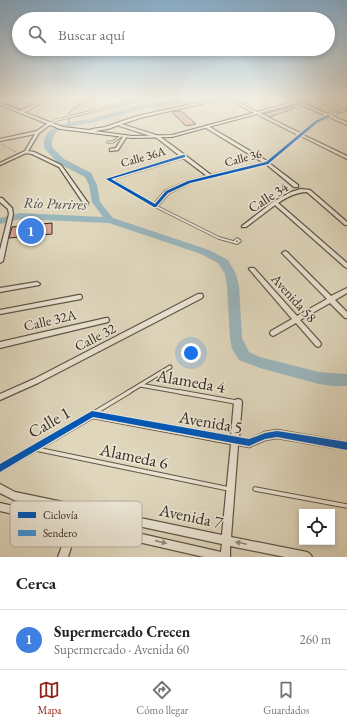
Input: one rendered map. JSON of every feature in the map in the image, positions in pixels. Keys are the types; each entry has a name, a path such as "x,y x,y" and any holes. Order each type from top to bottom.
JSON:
{"main road":[{"path":"61,128 98,130 117,124"},
{"path":"50,125 61,128 123,136 172,136 218,124"},
{"path":"102,134 121,125"}],"street":[{"path":"278,124 346,157"},
{"name":"Calle 36","path":"155,206 167,192 177,186 209,176 267,163 314,124"},
{"path":"0,140 38,132 50,125"},
{"path":"121,125 158,136 209,176"},
{"path":"207,127 267,163 296,186"},
{"path":"26,152 38,132"},
{"path":"25,135 34,137"},
{"path":"111,150 117,149 123,136"},
{"path":"0,164 26,152 33,153 60,166 86,203"},
{"name":"Calle 36A","path":"155,206 108,179 184,156"},
{"name":"Calle 34","path":"244,226 287,196 306,190 347,224"},
{"path":"0,199 10,209 11,214 10,225 0,261"},
{"path":"276,203 347,266"},
{"path":"285,253 347,316"},
{"name":"Avenida 58","path":"252,269 318,344"},
{"path":"0,290 37,284"},
{"path":"273,333 347,290"},
{"name":"Calle 32","path":"0,397 36,382 200,296"},
{"path":"0,312 79,297"},
{"name":"Calle 32A","path":"0,345 106,320"},
{"path":"142,538 225,557 232,489 238,402"},
{"name":"Avenida 5","path":"92,414 249,443 265,436 277,434 347,446"},
{"name":"Calle 1","path":"0,468 92,414"},
{"name":"Avenida 7","path":"0,488 14,496 39,501"},
{"path":"0,507 10,509"},
{"name":"Avenida 7","path":"142,522 307,557"},
{"path":"63,557 67,547"}],"lane":[{"path":"108,142 113,142 123,136"},
{"path":"155,206 219,238 234,241"},
{"path":"92,414 170,367"},
{"name":"Alameda 4","path":"140,385 238,402"},
{"name":"Alameda 6","path":"32,448 232,489"},
{"path":"255,489 347,506"}],"path":[{"path":"0,144 21,154"}],"building":[{"path":"184,124 196,124 186,126"},
{"path":"52,223 52,234 9,238 12,227"}],"waterway":[{"path":"72,124 61,126 52,132 48,140 48,148 61,161 88,175 93,185 96,202 110,220"},
{"name":"Río Purires","path":"0,221 20,216 110,220"},
{"path":"110,220 205,252 219,259 226,265 231,274 233,286 236,338 239,349 244,356 260,363 319,378 340,381 347,380"}],"cycle path":[{"path":"184,156 108,179 155,206 167,192 189,182 267,163 314,124"},
{"path":"0,468 92,414 249,443 265,436 277,434 347,446"}],"place":[{"name":"Supermercado Crecen","path":"31,231"}]}
